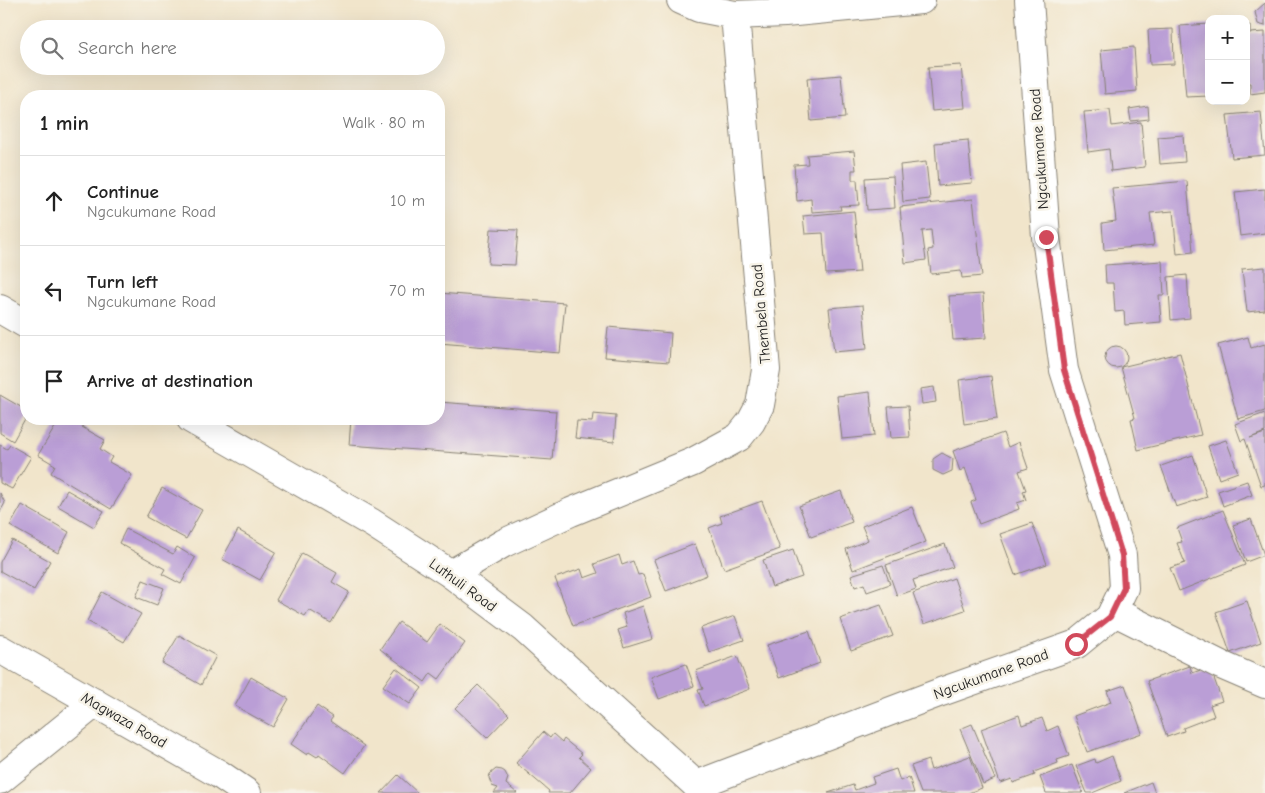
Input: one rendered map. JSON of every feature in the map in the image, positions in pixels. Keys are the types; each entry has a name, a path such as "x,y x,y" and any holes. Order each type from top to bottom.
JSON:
{"street":[{"path":"681,0 699,8 735,15 784,13 921,0"},
{"name":"Ngcukumane Road","path":"700,789 941,692 1076,644 1110,617 1124,588 1122,555 1064,370 1046,237 1029,0"},
{"name":"Thembela Road","path":"451,574 504,543 571,512 693,462 739,437 751,422 760,405 766,370 735,15"},
{"path":"0,309 20,321"},
{"name":"Luthuli Road","path":"201,425 372,523 451,574 523,628 700,789"},
{"path":"1113,611 1180,645 1265,684"},
{"name":"Magwaza Road","path":"0,649 219,774 246,793"},
{"path":"0,780 95,703"}],"building":[{"path":"1265,3 1265,26 1258,24 1255,12"},
{"path":"1205,24 1205,96 1186,97 1180,26"},
{"path":"1173,29 1174,64 1150,65 1148,30"},
{"path":"1265,32 1265,92 1250,94 1250,33"},
{"path":"1134,47 1137,91 1105,94 1101,50"},
{"path":"961,65 965,108 932,111 928,67"},
{"path":"841,75 845,118 811,121 807,78"},
{"path":"1148,106 1149,119 1131,121 1129,109"},
{"path":"1110,110 1112,126 1141,122 1145,167 1111,171 1109,149 1088,152 1084,112"},
{"path":"1261,112 1265,155 1232,158 1227,115"},
{"path":"1183,135 1185,162 1160,164 1158,137"},
{"path":"968,140 972,183 938,186 935,143"},
{"path":"854,151 856,170 852,170 852,180 857,180 859,205 840,206 841,210 812,212 811,199 797,201 794,165 808,164 807,155"},
{"path":"926,162 930,199 903,202 900,165"},
{"path":"893,176 895,208 867,210 865,178"},
{"path":"1187,181 1193,252 1177,254 1173,211 1150,213 1154,245 1104,250 1102,223 1116,221 1112,188"},
{"path":"1265,189 1265,233 1240,236 1235,192"},
{"path":"973,199 982,276 962,278 961,271 931,274 928,250 933,249 931,230 922,231 926,260 905,263 900,207"},
{"path":"854,211 860,272 826,274 823,233 805,234 803,216"},
{"path":"491,229 518,230 515,265 488,264"},
{"path":"1162,261 1164,295 1159,295 1161,322 1125,325 1124,311 1115,312 1113,283 1106,283 1105,265"},
{"path":"1265,267 1265,310 1247,312 1242,269"},
{"path":"1187,275 1190,318 1171,320 1168,277"},
{"path":"445,293 565,303 560,353 445,343"},
{"path":"983,294 986,338 953,340 949,296"},
{"path":"863,305 867,349 834,352 829,308"},
{"path":"608,327 671,333 669,362 605,357"},
{"path":"1248,337 1251,348 1265,344 1265,411 1238,419 1218,345"},
{"path":"1116,346 1124,349 1127,357 1124,365 1116,368 1108,365 1105,357 1108,349"},
{"path":"1180,353 1201,435 1138,450 1131,419 1135,418 1121,367"},
{"path":"991,376 997,419 964,424 959,380"},
{"path":"934,387 936,402 922,404 920,389"},
{"path":"870,392 874,436 842,439 837,396"},
{"path":"0,395 20,407 20,425 22,425 13,441 0,433"},
{"path":"445,402 556,411 552,460 349,445 351,425 445,425"},
{"path":"908,406 910,437 891,438 888,407"},
{"path":"1265,413 1265,432 1250,438 1265,433 1265,485 1261,486 1245,439 1241,441 1235,424"},
{"path":"593,414 616,416 614,442 575,438 577,421 592,422"},
{"path":"56,425 83,425 82,427 105,440 100,449 112,457 109,462 132,475 111,509 51,473 55,465 38,455"},
{"path":"1003,433 1008,447 1019,442 1028,468 1019,471 1026,490 1023,491 1026,500 1017,503 1019,509 979,524 971,502 976,500 965,468 960,471 953,451"},
{"path":"1226,440 1238,472 1219,479 1208,446"},
{"path":"0,445 7,449 10,445 31,457 12,489 0,483"},
{"path":"942,453 953,459 952,471 943,475 933,470 933,459"},
{"path":"1193,455 1207,497 1176,507 1161,466"},
{"path":"1247,481 1252,495 1223,506 1218,491"},
{"path":"162,488 202,510 186,539 146,517"},
{"path":"67,490 104,511 94,527 58,506"},
{"path":"841,491 852,522 811,537 799,506"},
{"path":"0,493 5,503 0,512"},
{"path":"762,501 780,549 724,569 709,528 722,523 720,516"},
{"path":"22,505 69,532 58,553 10,526"},
{"path":"912,507 926,542 853,570 846,549 868,540 862,526"},
{"path":"1223,510 1245,565 1179,591 1170,568 1185,563 1177,543 1182,542 1177,528"},
{"path":"1251,519 1264,555 1246,562 1233,525"},
{"path":"1032,523 1047,564 1015,575 1000,534"},
{"path":"126,529 173,554 177,547 195,558 181,584 162,574 165,569 119,543"},
{"path":"238,530 276,552 260,580 222,559"},
{"path":"12,540 50,561 34,590 0,571 0,562"},
{"path":"695,544 707,575 666,591 654,560"},
{"path":"945,544 953,567 913,580 916,589 897,596 886,565"},
{"path":"793,550 802,577 772,587 763,560"},
{"path":"302,553 337,573 332,582 349,592 331,623 309,610 305,616 276,600"},
{"path":"619,555 622,565 633,561 638,575 643,574 651,597 573,626 555,578 581,569 584,578 598,573 594,564"},
{"path":"883,565 890,584 867,592 864,584 855,587 851,575"},
{"path":"954,578 965,610 924,624 913,593"},
{"path":"143,580 164,588 157,605 136,597"},
{"path":"102,592 141,614 124,642 87,621"},
{"path":"1247,601 1261,642 1230,653 1216,612"},
{"path":"881,605 893,636 851,651 840,619"},
{"path":"643,606 653,639 624,648 618,630 627,627 623,613"},
{"path":"735,616 744,640 709,652 701,628"},
{"path":"399,622 427,642 440,624 465,643 439,679 431,673 425,682 380,649"},
{"path":"809,631 820,663 779,678 767,645"},
{"path":"179,635 216,656 201,685 162,663"},
{"path":"737,656 750,689 704,706 698,690 703,689 696,671"},
{"path":"686,664 694,686 659,699 651,677"},
{"path":"1190,666 1192,673 1210,667 1222,701 1210,705 1214,716 1183,728 1184,731 1167,737 1147,681"},
{"path":"396,668 422,688 410,704 383,686"},
{"path":"251,677 289,699 273,727 235,706"},
{"path":"478,685 509,715 487,738 455,708"},
{"path":"1125,685 1142,733 1087,752 1074,716 1111,702 1107,691"},
{"path":"317,706 333,717 330,721 364,746 345,773 319,754 317,757 309,752 307,755 291,744"},
{"path":"1019,715 1022,725 1042,718 1047,731 1058,726 1069,756 1057,760 1058,763 1034,772 1035,775 1013,783 1012,779 1000,783 981,729"},
{"path":"972,724 995,779 983,784 960,729"},
{"path":"543,732 550,738 553,734 562,742 564,739 582,754 579,757 591,768 570,793 548,793 549,791 516,763"},
{"path":"970,756 982,788 968,793 921,793 911,766 928,760 931,770"},
{"path":"1112,756 1121,781 1092,793 1087,793 1076,766 1095,759 1096,763"},
{"path":"1072,765 1083,793 1046,793 1040,777"},
{"path":"496,769 505,772 508,778 506,784 517,793 494,793 498,788 492,786 489,778 490,774"},
{"path":"896,769 900,781 909,777 914,793 828,793 853,785 855,790 874,783 872,777"},
{"path":"398,775 418,793 381,793"},
{"path":"1151,782 1155,793 1124,793"}],"route":[{"path":"1046,237 1064,370 1122,555 1124,588 1110,617 1076,644"}]}
